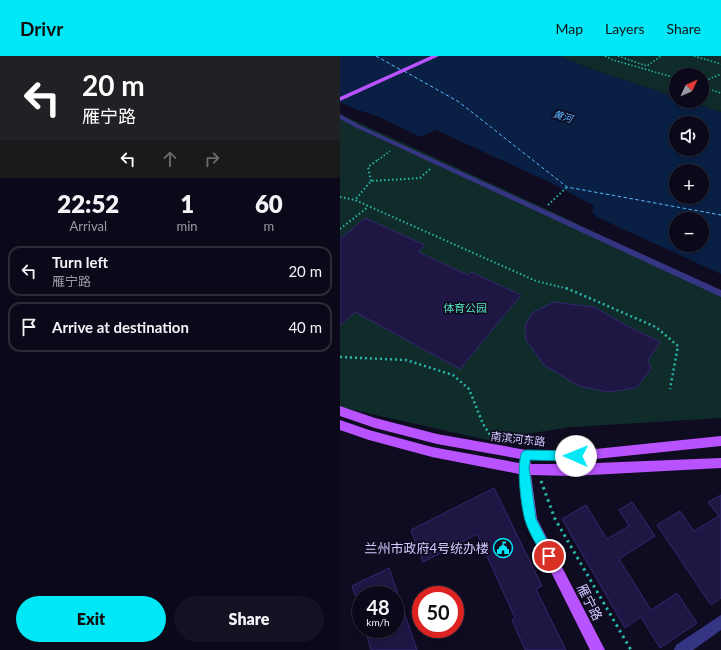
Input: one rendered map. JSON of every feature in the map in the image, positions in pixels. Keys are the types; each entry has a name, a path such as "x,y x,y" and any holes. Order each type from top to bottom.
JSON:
{"main road":[{"path":"340,92 423,56"},
{"path":"340,99 436,56"},
{"name":"南滨河东路","path":"340,410 375,423 437,439 506,453 526,455 576,456 721,441"},
{"path":"340,424 369,435 432,452 530,469 572,470 721,463"},
{"name":"雁宁路","path":"526,455 530,469 531,520 598,650"}],"street":[{"path":"340,116 357,126 721,294"},
{"path":"681,650 721,622"}],"path":[{"path":"605,56 613,60 669,76"},
{"path":"618,56 647,66 658,72"},
{"path":"647,66 661,56"},
{"path":"694,56 721,64"},
{"path":"709,79 721,74"},
{"path":"709,89 721,93"},
{"path":"372,181 368,167 399,145"},
{"path":"355,200 372,181 391,178 420,178 438,163"},
{"path":"542,211 567,187"},
{"path":"340,197 355,200 536,281 567,288 656,327 678,346 670,389"},
{"path":"340,230 368,207"},
{"path":"340,357 406,360 453,376 469,389 483,424 493,440 506,453"},
{"path":"530,469 555,519 631,650"}],"green space":[{"path":"559,56 721,56 721,112 709,108 709,68 669,68 669,95 597,71"},
{"name":"体育公园","path":"340,114 557,214 721,293 721,418 572,427 487,440 340,407"}],"water":[{"name":"黄河","path":"340,56 559,56 597,71 669,95 669,108 709,108 721,112 721,274 673,252 709,252 709,212 669,212 669,250 597,217 592,212 594,207 591,204 547,181 436,130 421,137 377,116 355,109 340,102"}],"building":[{"path":"365,218 425,245 418,252 468,275 471,272 521,295 460,369 355,312 340,326 340,239"},
{"path":"554,302 594,307 631,328 660,342 648,360 651,369 636,388 608,392 579,386 544,365 526,340 525,326 532,313"},
{"name":"兰州市政府4号统办楼","path":"494,488 542,586 536,589 566,650 525,650 512,620 515,618 477,534 423,562 411,530"},
{"path":"721,495 721,598 711,605 657,525 680,511 694,531 719,516 708,502"},
{"path":"632,502 655,536 619,559 651,610 677,593 697,623 660,648 641,617 625,628 562,519 586,505 607,539 629,526 619,510"},
{"path":"389,568 395,586 352,586"},
{"path":"404,612 417,650 371,650 368,638 404,638"}],"ferry route":[{"path":"376,56 401,70"},
{"path":"404,71 459,102 567,187 721,215"}],"place":[{"name":"兰州市政府4号统办楼","path":"503,548"}],"route":[{"path":"549,556 531,520 524,468 526,455 576,456"}]}
